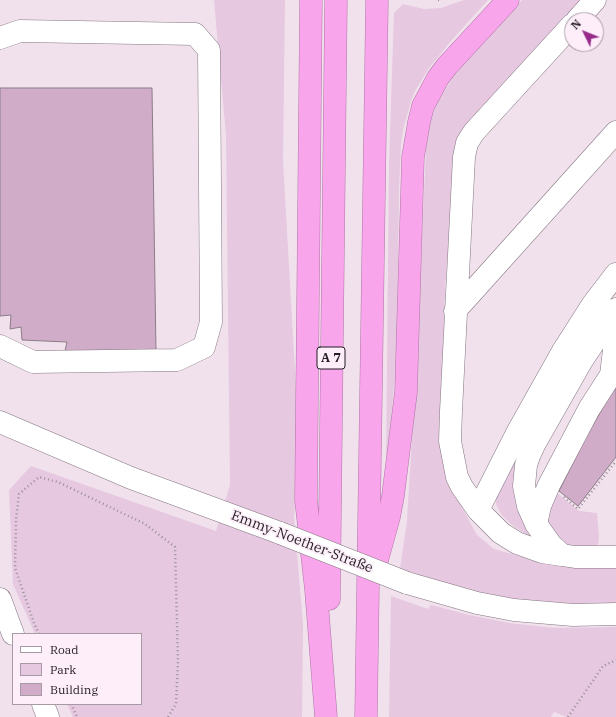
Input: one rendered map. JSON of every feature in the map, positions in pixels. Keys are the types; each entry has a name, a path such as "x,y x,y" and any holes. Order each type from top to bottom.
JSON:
{"highway":[{"path":"311,0 306,500 316,590 327,717"},
{"name":"A 7","path":"327,717 336,0"},
{"path":"366,717 376,0"},
{"path":"368,590 389,517 397,473 403,421 408,352 413,157 419,122 423,106 431,90 447,66 508,0"}],"street":[{"path":"584,12 595,0"},
{"path":"0,38 20,31 195,34 209,50 211,322 204,347 177,360 33,362 0,346"},
{"path":"564,34 474,132 467,143 464,157 450,441 457,477 462,487 478,510 502,533 516,543 542,552 575,558 616,557"},
{"path":"456,311 616,132"},
{"path":"478,510 517,433 559,357 593,304 616,274"},
{"path":"589,409 608,333 616,309"},
{"path":"562,555 551,545 536,524 528,506 524,486 526,465 535,443 556,406 608,333"},
{"path":"536,524 540,506 549,485 589,409 613,371 608,333"},
{"path":"549,485 556,406"},
{"name":"Emmy-Noether-Straße","path":"0,424 131,478 407,583 477,603 514,610 573,615 616,614"},
{"path":"0,599 13,633"},
{"path":"43,705 48,717"}],"path":[{"path":"549,485 578,509 616,461"},
{"path":"39,633 15,568 16,520 19,494 40,477 58,482 145,524 175,547 178,661 176,704 168,717"},
{"path":"568,717 604,666 616,660"},
{"path":"71,705 77,717"}],"green space":[{"path":"214,0 285,0 283,161 299,442 294,518 303,624 302,717 73,717 67,705 142,705 142,633 35,633 13,584 9,490 31,466 216,531 230,485 226,135"},
{"path":"464,0 488,0 429,68 415,91 403,130 399,189 397,355 386,471 389,164 394,13 403,4 424,9 441,8"},
{"path":"522,0 583,0 574,12 564,12 564,26 454,179 445,287 441,427 452,489 477,535 494,549 540,562 616,564 616,604 577,605 526,601 471,591 400,569 407,521 426,150 432,114 458,70"},
{"path":"521,438 536,538 528,536 511,524 501,514 496,504 496,495"},
{"path":"555,491 579,511 597,513 599,538 596,547 563,545 546,520"},
{"path":"391,596 428,609 431,605 509,623 554,628 616,627 616,717 567,717 554,712 551,717 389,717"}],"building":[{"path":"0,88 152,88 156,353 64,355 67,342 22,340 21,327 10,329 11,315 0,316"},
{"path":"616,385 616,457 578,506 559,491 586,437"}]}
